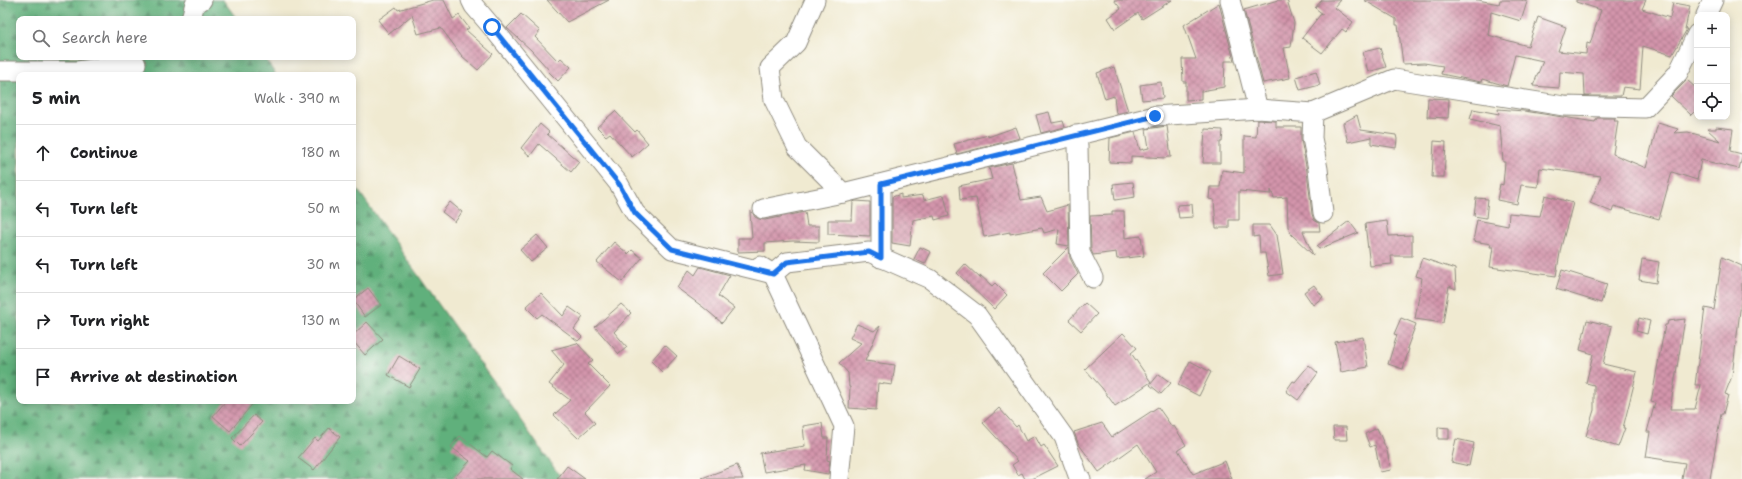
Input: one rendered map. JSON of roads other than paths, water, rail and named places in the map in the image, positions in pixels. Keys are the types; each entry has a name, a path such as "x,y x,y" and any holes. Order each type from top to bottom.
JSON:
{"street":[{"path":"192,16 195,3 202,0"},
{"path":"471,0 474,6 619,184 635,213 672,249 767,270 787,262 869,252 930,279 977,315 1064,437 1079,478 1081,479"},
{"path":"816,0 796,43 770,68 774,100 798,147 843,193"},
{"path":"1230,0 1258,109"},
{"path":"1707,12 1713,0"},
{"path":"763,209 881,184 1155,116 1258,109 1313,114 1394,79 1564,106 1645,108 1678,73 1694,40"},
{"path":"0,71 77,71 139,65"},
{"path":"1313,114 1312,138 1318,169 1323,213"},
{"path":"1075,135 1078,146 1080,252 1093,278"},
{"path":"881,184 881,258"},
{"path":"767,270 844,426 839,479"}]}
